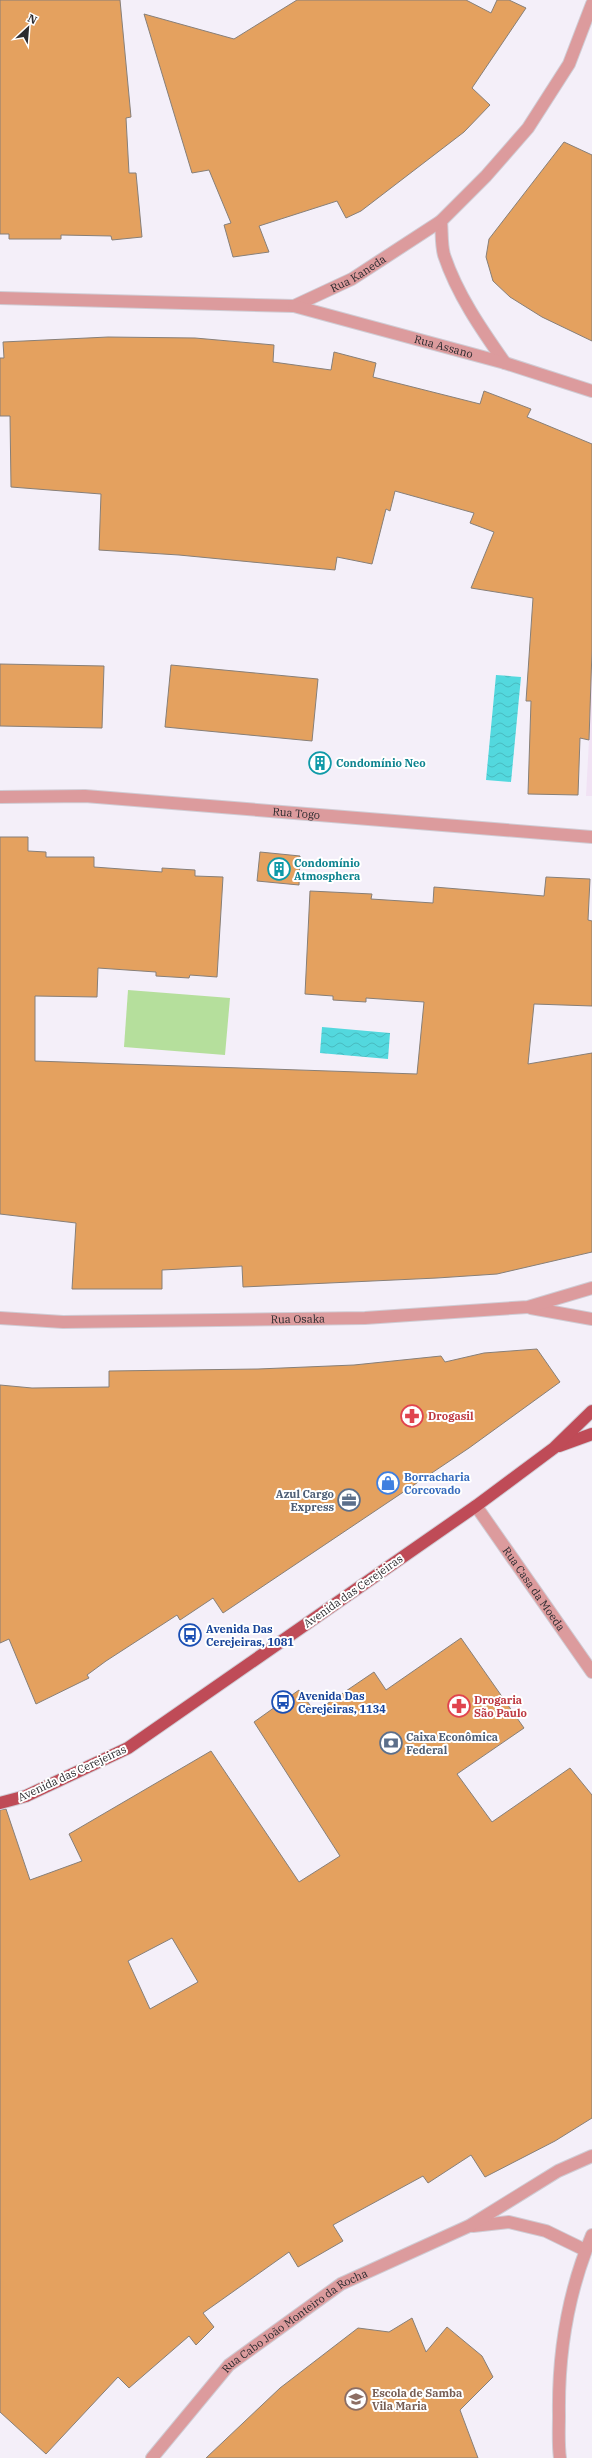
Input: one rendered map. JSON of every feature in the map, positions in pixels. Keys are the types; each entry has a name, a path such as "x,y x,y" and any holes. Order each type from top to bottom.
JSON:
{"main road":[{"path":"554,1448 592,1411"},
{"path":"554,1448 592,1434"},
{"name":"Avenida das Cerejeiras","path":"0,1804 26,1796 128,1748 476,1506 554,1448"}],"street":[{"name":"Rua Kaneda","path":"0,298 294,306 352,279 441,220 486,176 528,128 569,64 592,4"},
{"path":"441,220 444,253 459,289 476,323 505,363"},
{"name":"Rua Assano","path":"294,306 505,363 592,391"},
{"name":"Rua Togo","path":"0,798 85,796 592,837"},
{"name":"Rua Osaka","path":"0,1318 63,1322 365,1318 528,1307 592,1288"},
{"path":"528,1307 592,1319"},
{"name":"Rua Casa da Moeda","path":"476,1506 592,1672"},
{"name":"Rua Cabo João Monteiro da Rocha","path":"152,2458 229,2365 341,2284 469,2226 558,2171 592,2156"},
{"name":"Rua Cabo João Monteiro da Rocha","path":"469,2226 509,2222 546,2231 585,2250"},
{"path":"560,2458 559,2389 563,2337 572,2294 585,2250 592,2235"}],"shaded area":[{"path":"592,650 592,796 586,796 589,740"}],"green space":[{"path":"128,990 230,998 225,1055 124,1047"}],"water":[{"path":"496,675 521,677 511,782 486,780"},
{"path":"322,1027 390,1033 388,1059 320,1053"}],"building":[{"path":"0,0 120,0 131,117 126,118 129,173 136,173 142,237 112,240 111,236 61,235 61,239 9,239 9,234 0,234"},
{"path":"297,0 466,0 491,13 497,0 509,0 526,8 472,88 490,105 464,132 361,211 346,218 337,201 259,226 269,252 233,257 224,225 231,223 209,170 192,173 144,14 234,39"},
{"path":"564,142 592,155 592,341 542,317 510,297 493,281 486,257 489,239"},
{"path":"108,337 195,338 274,345 273,362 331,370 334,352 376,363 373,377 480,404 484,391 531,409 527,417 592,444 592,650 589,740 580,738 578,795 528,794 531,701 526,701 533,598 471,588 494,532 470,523 474,513 395,491 390,511 386,509 372,564 337,557 335,570 179,555 99,550 101,494 11,487 10,416 0,416 0,358 4,358 3,342"},
{"path":"0,664 104,666 102,728 0,726"},
{"path":"171,665 318,679 312,741 165,727"},
{"path":"0,837 28,837 28,851 46,852 46,857 94,857 94,867 162,872 162,868 195,870 195,876 223,877 217,977 190,975 189,978 156,976 156,972 98,968 97,997 35,996 35,1061 417,1074 424,1002 366,998 366,1002 333,1000 333,996 305,994 310,891 372,894 371,899 433,903 434,887 544,896 546,877 590,879 588,920 592,921 592,1006 534,1004 528,1064 592,1053 592,1252 497,1274 243,1287 242,1266 162,1270 162,1289 72,1289 76,1223 0,1214"},
{"name":"Condomínio Atmosphera","path":"260,852 300,856 299,885 257,881"},
{"path":"537,1349 560,1382 469,1448 223,1613 213,1598 180,1620 177,1615 106,1661 87,1675 89,1678 36,1704 9,1639 0,1643 0,1385 32,1388 109,1387 109,1371 258,1369 354,1365 441,1356 445,1362 484,1353"},
{"path":"461,1638 524,1728 457,1774 492,1822 570,1768 592,1795 592,2118 555,2141 485,2177 471,2155 428,2183 423,2176 333,2225 343,2241 298,2267 289,2252 203,2313 214,2327 196,2345 189,2336 129,2388 118,2377 46,2454 0,2412 0,1810 6,1809 30,1880 82,1861 69,1834 211,1751 299,1882 340,1856 254,1722 299,1690 315,1712 374,1672 386,1690","holes":["172,1938 198,1982 150,2009 128,1961"]},
{"name":"Escola de Samba Vila Maria","path":"412,2318 426,2352 447,2327 482,2356 493,2377 460,2410 478,2458 206,2458 280,2388 358,2328 389,2332"}],"place":[{"name":"Condomínio Neo","path":"320,763"},
{"name":"Condomínio Atmosphera","path":"279,869"},
{"name":"Drogasil","path":"412,1416"},
{"name":"Borracharia Corcovado","path":"388,1483"},
{"name":"Azul Cargo Express","path":"349,1500"},
{"name":"Avenida Das Cerejeiras, 1081","path":"190,1635"},
{"name":"Avenida Das Cerejeiras, 1134","path":"283,1702"},
{"name":"Drogaria São Paulo","path":"459,1706"},
{"name":"Caixa Econômica Federal","path":"391,1743"},
{"name":"Escola de Samba Vila Maria","path":"356,2399"}]}
